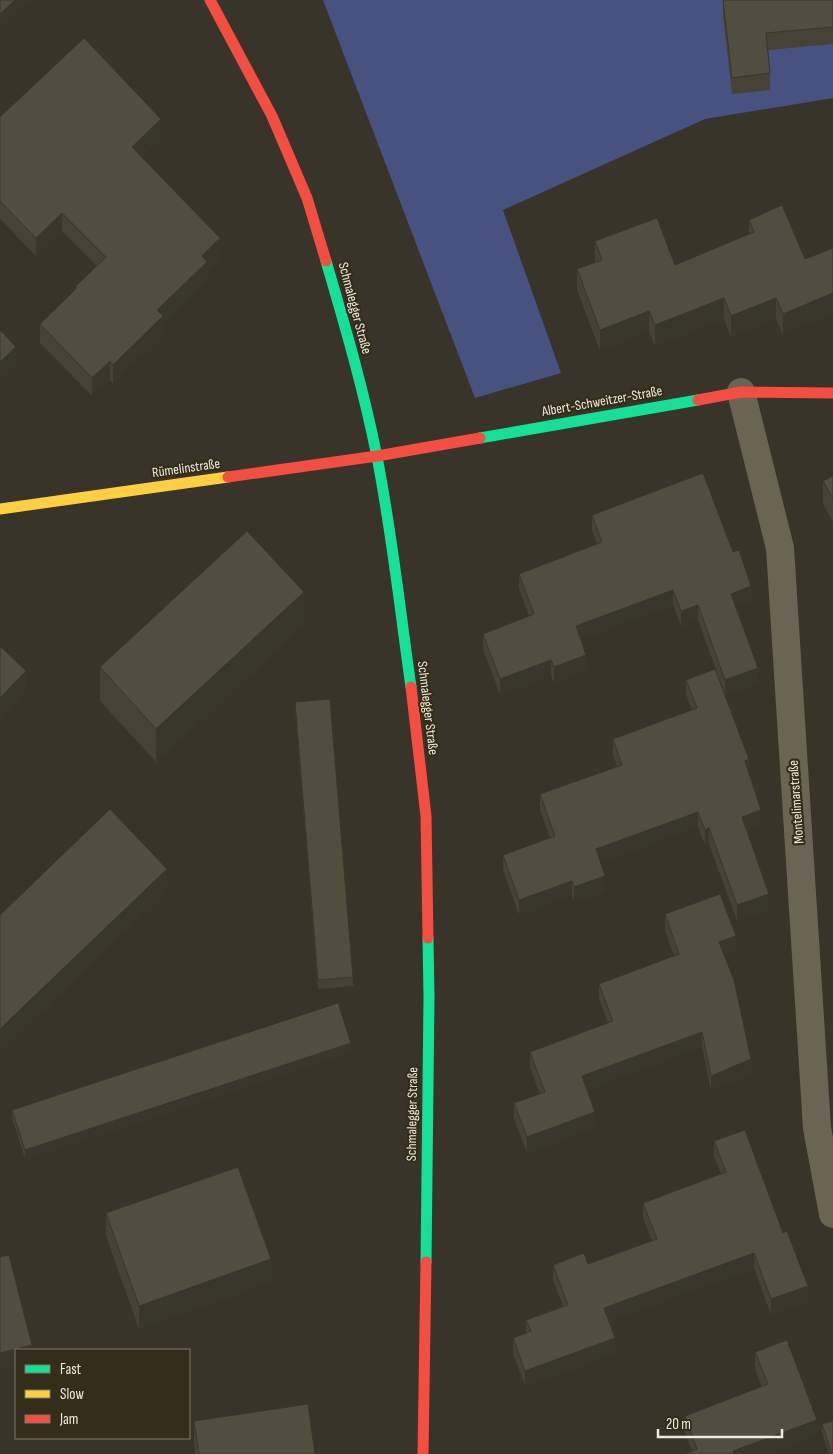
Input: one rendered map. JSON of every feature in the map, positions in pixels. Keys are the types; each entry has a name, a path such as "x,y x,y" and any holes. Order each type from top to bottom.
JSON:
{"street":[{"name":"Schmalegger Straße","path":"210,0 272,116 307,198 348,336 377,456 396,575 426,816 429,998 423,1454"},
{"name":"Albert-Schweitzer-Straße","path":"377,456 741,392 833,393"},
{"name":"Montelimarstraße","path":"741,392 780,548 817,1128 833,1214"},
{"name":"Rümelinstraße","path":"0,509 377,456"}],"shaded area":[{"path":"323,0 833,0 833,98 705,119 503,210 561,373 475,398"}],"building":[{"path":"0,0 15,0 0,14"},
{"path":"723,0 833,0 833,27 766,33 770,73 732,78"},
{"path":"84,38 161,119 132,147 220,238 202,256 207,262 157,310 163,316 113,365 110,361 92,378 40,324 106,257 62,213 36,238 0,201 0,117"},
{"path":"782,205 805,259 833,248 833,293 783,314 776,298 731,316 724,298 655,325 649,311 600,330 577,269 602,260 595,241 657,218 675,265 754,232 749,220"},
{"path":"0,330 16,347 0,362"},
{"path":"703,473 733,552 739,550 751,586 731,594 758,668 725,680 698,605 681,611 673,590 576,626 586,655 554,667 551,660 500,679 483,634 534,614 519,574 602,542 592,515"},
{"path":"833,476 833,499 823,481"},
{"path":"247,531 304,592 156,729 100,667"},
{"path":"0,646 26,671 0,698"},
{"path":"715,669 749,759 745,761 761,810 742,817 769,894 737,905 709,828 705,830 698,812 596,849 605,876 574,887 572,881 519,900 503,855 555,836 540,794 622,765 613,739 697,708 686,680"},
{"path":"330,699 353,977 318,980 295,702"},
{"path":"110,809 167,869 0,1029 0,915"},
{"path":"720,894 736,936 719,942 734,980 751,1059 711,1076 702,1032 582,1076 595,1112 527,1137 514,1103 545,1092 530,1052 613,1021 599,984 679,954 665,914"},
{"path":"338,1003 351,1043 25,1150 12,1110"},
{"path":"745,1130 783,1233 787,1231 808,1286 771,1299 754,1253 604,1308 615,1338 525,1371 513,1338 531,1331 526,1320 568,1305 553,1265 584,1253 588,1264 657,1239 643,1203 726,1172 714,1141"},
{"path":"238,1167 271,1259 139,1306 106,1213"},
{"path":"9,1255 32,1345 0,1353 0,1257"},
{"path":"787,1340 817,1420 733,1451 734,1454 685,1454 697,1449 685,1416 768,1384 755,1352"},
{"path":"308,1404 315,1454 199,1454 194,1421"},
{"path":"833,1421 833,1454 832,1454 822,1424"}],"traffic: fast":[{"path":"326,261 360,383 377,457 411,687"},
{"path":"480,438 698,400"},
{"path":"426,1262 428,938"}],"traffic: slow":[{"path":"0,509 228,477"}],"traffic: jam":[{"path":"210,0 272,116 307,198 326,261"},
{"path":"698,400 741,392 833,393"},
{"path":"228,477 377,456 480,438"},
{"path":"411,687 426,816 428,938"},
{"path":"423,1454 426,1262"}]}
